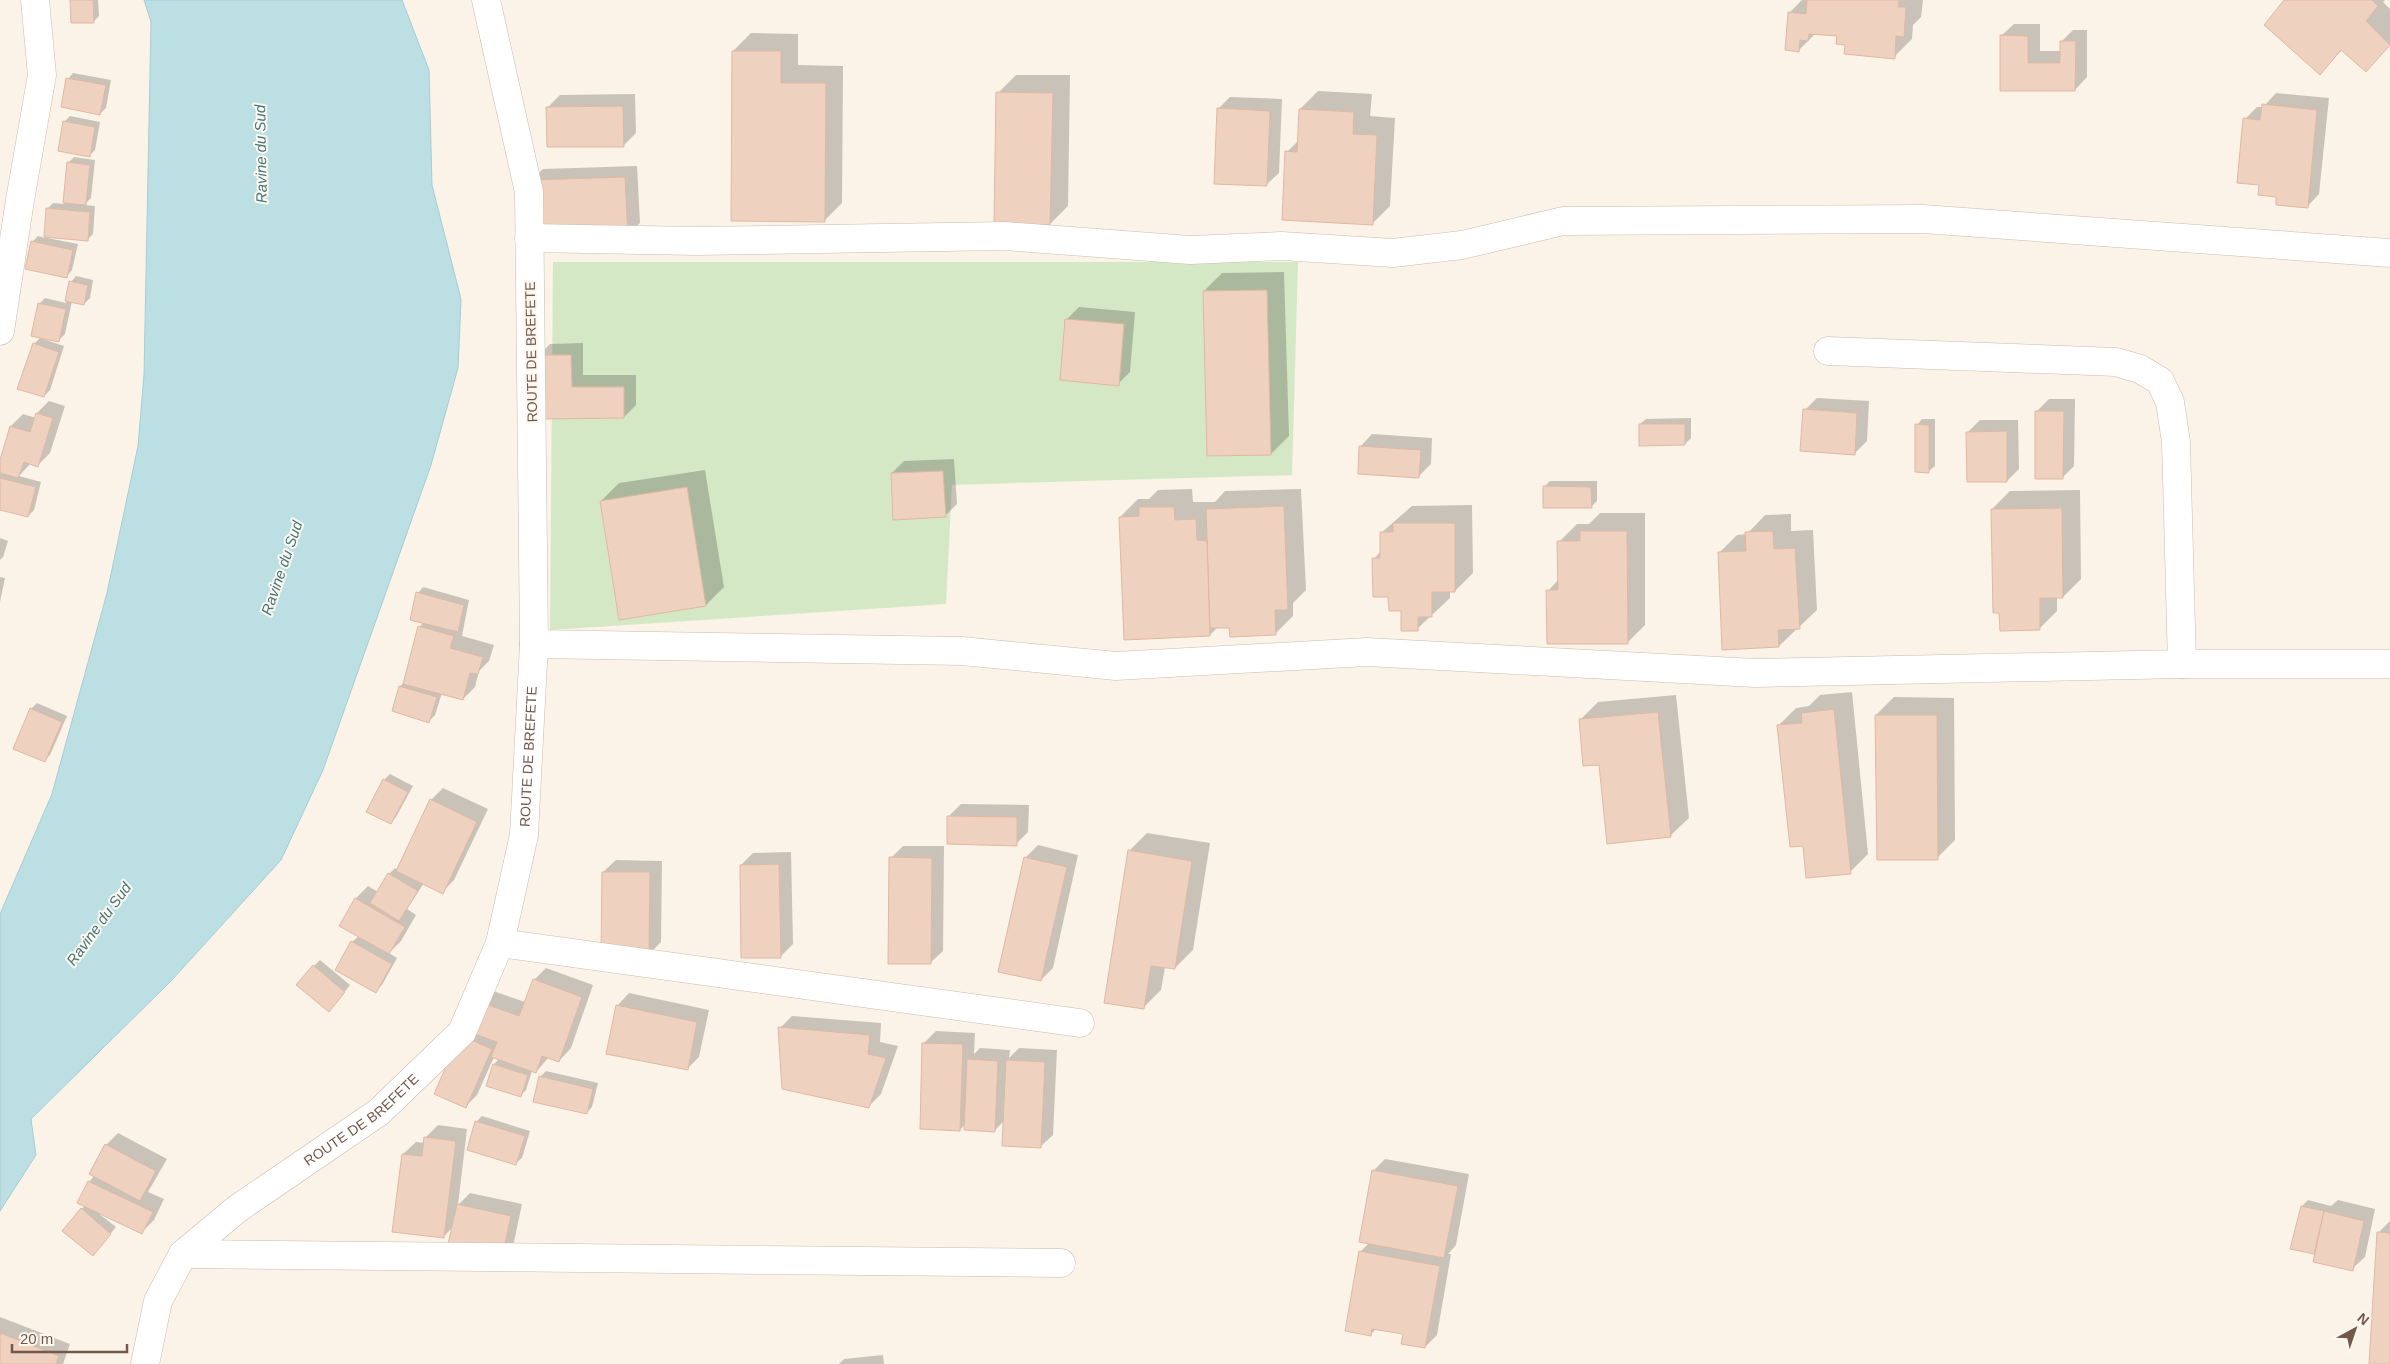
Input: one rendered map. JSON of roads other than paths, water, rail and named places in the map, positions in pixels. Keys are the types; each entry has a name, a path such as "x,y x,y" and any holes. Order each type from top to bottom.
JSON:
{"street":[{"path":"0,331 42,75 35,0"},
{"name":"ROUTE DE BREFETE","path":"145,1364 158,1301 183,1254 237,1209 379,1112 462,1032 500,943 524,835 534,644 529,192 486,0"},
{"path":"529,238 696,241 1004,236 1190,250 1282,246 1393,253 1462,245 1563,221 1923,218 2390,253"},
{"path":"1828,351 2116,362 2140,369 2160,382 2170,402 2176,442 2182,664"},
{"path":"534,644 962,650 1116,666 1367,652 1755,673 2182,664 2390,664"},
{"path":"500,943 1080,1023"},
{"path":"183,1254 1061,1263"}],"water":[{"name":"Ravine du Sud","path":"144,0 402,0 429,70 432,185 461,299 458,368 431,465 323,770 281,860 171,981 31,1119 36,1155 0,1211 0,914 52,794 107,593 138,446 144,375 151,22"}]}
